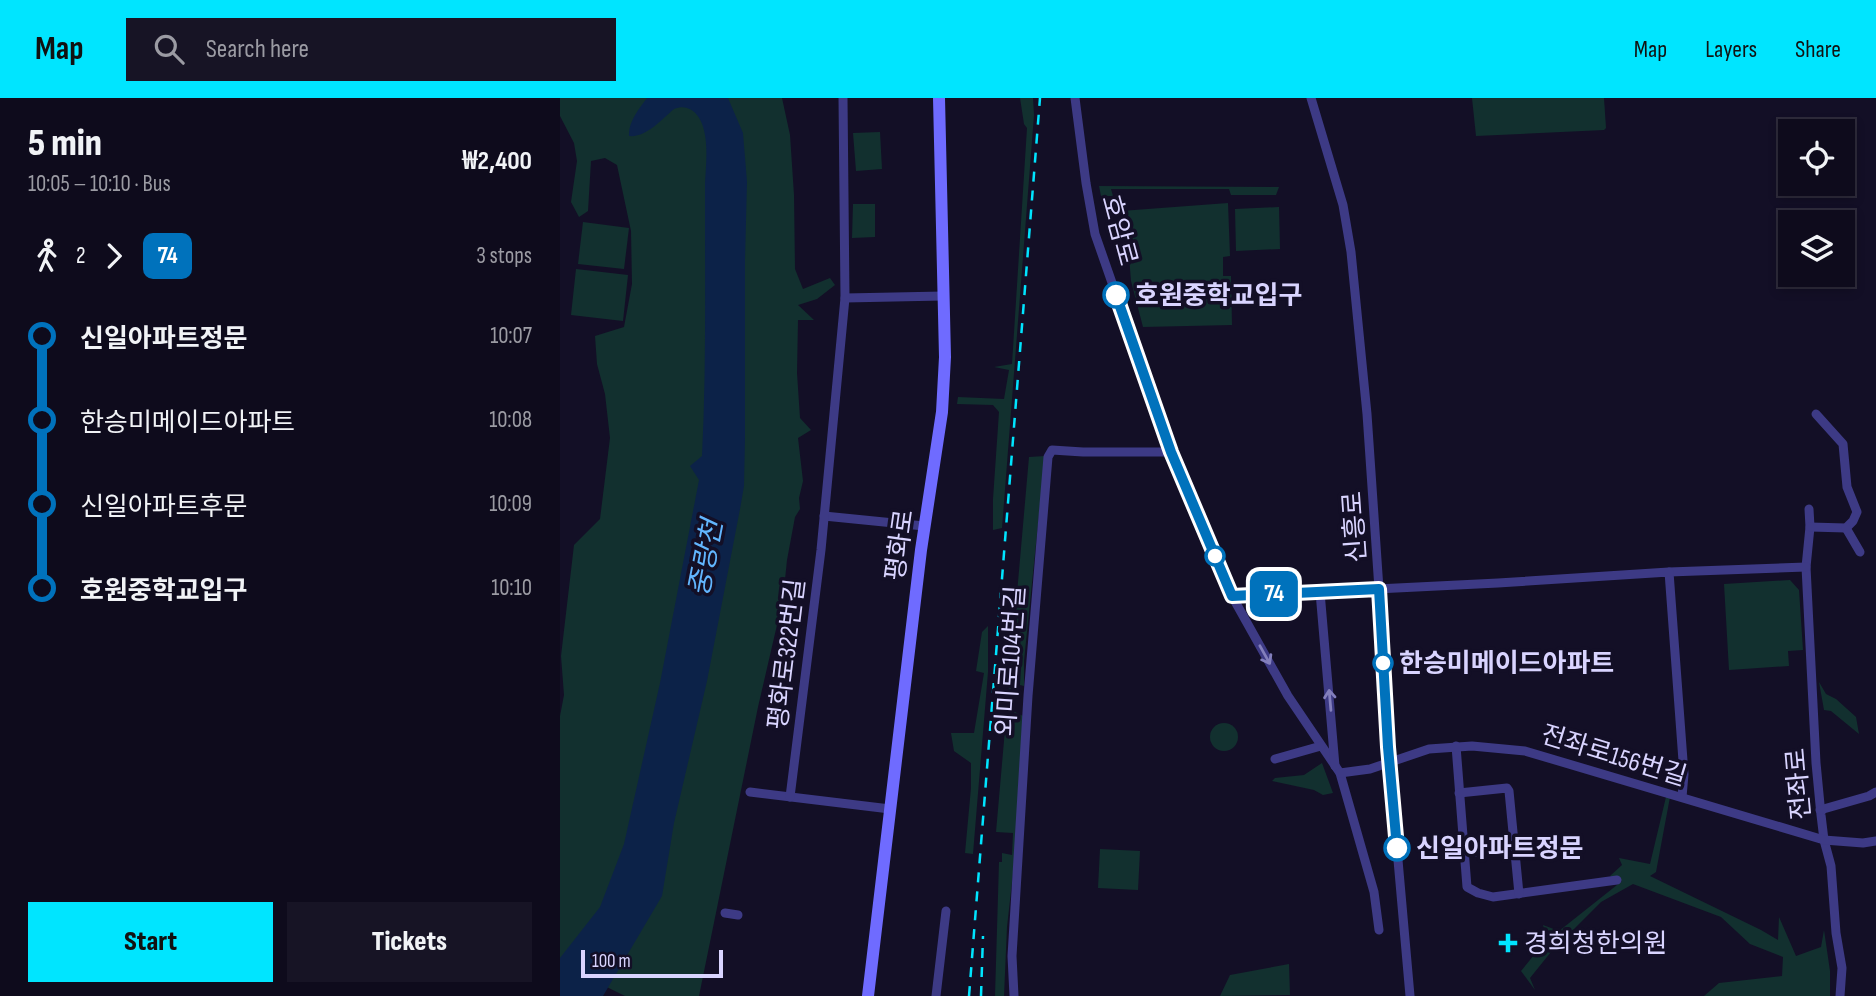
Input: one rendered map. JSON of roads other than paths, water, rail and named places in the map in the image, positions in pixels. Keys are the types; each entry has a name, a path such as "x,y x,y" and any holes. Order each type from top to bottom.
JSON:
{"main road":[{"name":"평화로","path":"867,996 924,526 942,412 945,357 939,98"}],"street":[{"name":"평화로322번길","path":"790,797 824,516 845,298 843,98"},
{"name":"호암로","path":"1075,98 1095,234 1171,452 1232,596 1288,696 1338,771 1374,892 1379,930"},
{"name":"신흥로","path":"1311,98 1342,205 1352,252 1367,414 1390,763 1410,996"},
{"path":"845,298 943,296"},
{"path":"1810,527 1846,528 1857,512 1847,487 1843,444 1816,414"},
{"name":"외미로104번길","path":"1014,996 1012,956 1028,696 1048,457 1052,450 1171,452"},
{"name":"전좌로","path":"1809,509 1806,567 1816,763 1842,968 1840,996"},
{"path":"824,516 924,526"},
{"path":"1846,528 1860,552"},
{"path":"1232,596 1806,567"},
{"path":"1669,572 1684,774 1682,797"},
{"path":"1320,592 1338,771"},
{"path":"1275,759 1321,746"},
{"path":"1456,746 1467,887 1493,897 1617,880"},
{"name":"전좌로156번길","path":"1338,771 1370,769 1429,749 1490,746 1525,751 1824,840 1863,843 1876,841"},
{"path":"1459,793 1507,788 1509,791 1519,894"},
{"path":"750,792 890,809"},
{"path":"1820,810 1876,792"},
{"path":"1464,853 1515,848"},
{"path":"936,996 946,911"},
{"path":"725,913 738,915"}],"water":[{"name":"중랑천","path":"647,98 728,98 743,133 747,182 744,486 707,681 674,823 662,896 603,996 560,996 560,958 600,907 624,844 660,683 699,480 690,466 702,456 705,368 705,136 697,115 690,109 680,107 648,131 629,136 632,121"}],"railway":[{"path":"969,996 1040,98"},
{"path":"981,996 983,936"}],"place":[{"name":"호원중학교입구","path":"1116,295"},
{"name":"한승미메이드아파트","path":"1383,663"},
{"name":"신일아파트정문","path":"1397,848"},
{"name":"경희청한의원","path":"1508,943"}]}
